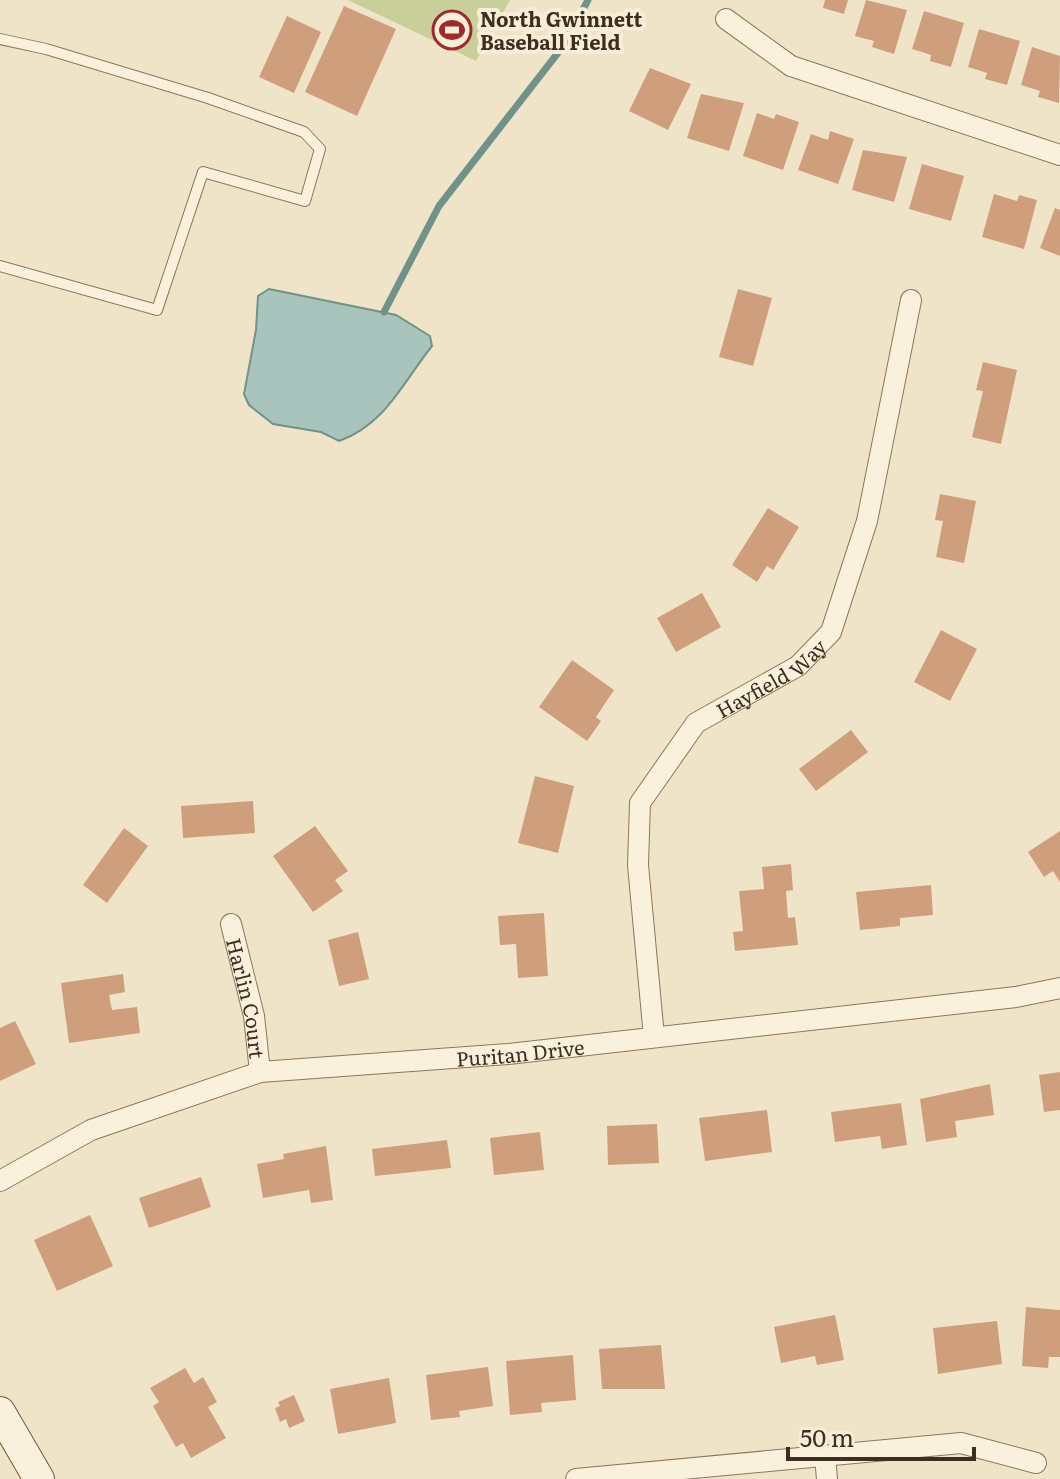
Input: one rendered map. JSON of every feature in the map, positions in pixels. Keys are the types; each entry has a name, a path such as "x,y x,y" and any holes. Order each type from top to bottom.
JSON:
{"street":[{"path":"726,19 791,66 1060,155"},
{"name":"Hayfield Way","path":"654,1037 638,865 640,803 696,723 798,666 831,632 867,521 911,300"},
{"name":"Harlin Court","path":"231,924 254,1016 260,1072"},
{"name":"Puritan Drive","path":"0,1181 91,1130 260,1072 508,1054 1016,997 1060,988"},
{"path":"0,1412 39,1479"},
{"path":"576,1479 961,1443 1036,1463"},
{"path":"825,1456 827,1479"}],"lane":[{"path":"0,39 46,49 208,98 304,132 320,149 305,201 203,172 157,310 0,266"}],"green space":[{"name":"North Gwinnett Baseball Field","path":"348,0 510,0 476,61"}],"water":[{"path":"269,289 396,315 430,336 432,346 392,401 355,434 339,441 321,432 273,424 249,405 244,394 256,330 258,296"}],"building":[{"path":"825,0 848,0 844,14 823,8"},
{"path":"866,0 907,10 894,54 872,47 874,41 855,36"},
{"path":"344,6 396,29 357,116 305,92"},
{"path":"924,11 964,23 951,67 930,61 931,55 912,49"},
{"path":"287,16 321,32 294,93 259,77"},
{"path":"979,29 1020,41 1007,85 985,79 987,73 968,67"},
{"path":"1032,47 1060,56 1059,103 1038,97 1040,91 1021,85"},
{"path":"650,68 691,84 668,130 629,111"},
{"path":"701,94 744,103 729,151 687,138"},
{"path":"757,113 774,119 776,114 799,122 783,170 743,156"},
{"path":"830,131 854,139 838,184 798,170 811,134 828,140"},
{"path":"863,150 907,157 894,202 852,190"},
{"path":"922,164 964,176 951,221 909,209"},
{"path":"994,194 1017,201 1019,195 1037,200 1024,249 982,237"},
{"path":"1055,208 1060,210 1060,256 1040,248"},
{"path":"738,289 772,298 753,366 719,357"},
{"path":"983,362 1017,370 1001,444 972,437 983,391 976,390"},
{"path":"940,494 976,501 964,563 936,557 943,521 935,520"},
{"path":"768,508 799,527 773,570 767,566 757,582 732,565"},
{"path":"702,593 721,627 676,652 657,618"},
{"path":"941,630 977,649 950,701 914,682"},
{"path":"572,660 614,690 596,717 601,721 587,741 539,707"},
{"path":"851,730 868,752 816,791 799,769"},
{"path":"535,776 574,786 558,853 518,843"},
{"path":"253,801 255,833 183,838 181,806"},
{"path":"315,826 348,871 335,880 343,891 313,912 273,856"},
{"path":"124,828 148,846 107,903 83,885"},
{"path":"1060,831 1060,882 1053,871 1044,877 1028,852"},
{"path":"791,864 793,890 786,891 788,918 795,917 798,945 735,951 733,932 743,931 739,891 764,889 762,867"},
{"path":"931,885 933,915 900,918 900,926 860,930 856,892"},
{"path":"544,913 548,976 518,978 516,944 500,945 498,916"},
{"path":"358,932 369,979 339,986 328,940"},
{"path":"123,974 125,992 109,995 112,1010 137,1007 140,1033 69,1043 61,983"},
{"path":"15,1021 36,1064 0,1081 0,1028"},
{"path":"1060,1072 1060,1110 1044,1112 1039,1075"},
{"path":"990,1084 994,1115 955,1121 957,1137 926,1142 920,1099"},
{"path":"901,1103 907,1145 882,1149 880,1136 835,1142 831,1112"},
{"path":"767,1110 772,1152 705,1161 699,1118"},
{"path":"657,1124 659,1163 608,1165 607,1126"},
{"path":"540,1132 544,1170 494,1175 490,1138"},
{"path":"447,1140 451,1168 375,1176 372,1149"},
{"path":"326,1146 333,1200 311,1203 309,1190 263,1198 257,1164 284,1159 283,1154"},
{"path":"201,1177 211,1207 149,1228 139,1198"},
{"path":"90,1215 113,1266 57,1291 34,1240"},
{"path":"1026,1307 1060,1310 1060,1357 1049,1357 1048,1368 1022,1366"},
{"path":"835,1315 844,1360 817,1365 815,1356 781,1363 774,1327"},
{"path":"997,1321 1002,1364 938,1374 933,1328"},
{"path":"661,1345 665,1389 602,1389 599,1349"},
{"path":"573,1355 576,1400 541,1403 542,1412 510,1415 506,1361"},
{"path":"488,1367 493,1406 459,1411 460,1417 431,1420 426,1375"},
{"path":"185,1368 194,1383 203,1377 217,1402 208,1407 226,1438 191,1458 183,1443 176,1447 153,1406 159,1402 150,1388"},
{"path":"389,1378 396,1423 338,1434 330,1389"},
{"path":"294,1395 305,1421 289,1428 286,1419 280,1422 275,1408 280,1406 278,1402"}],"waterway":[{"path":"384,312 439,206 564,45 588,0"}],"place":[{"name":"North Gwinnett Baseball Field","path":"452,30"}]}
